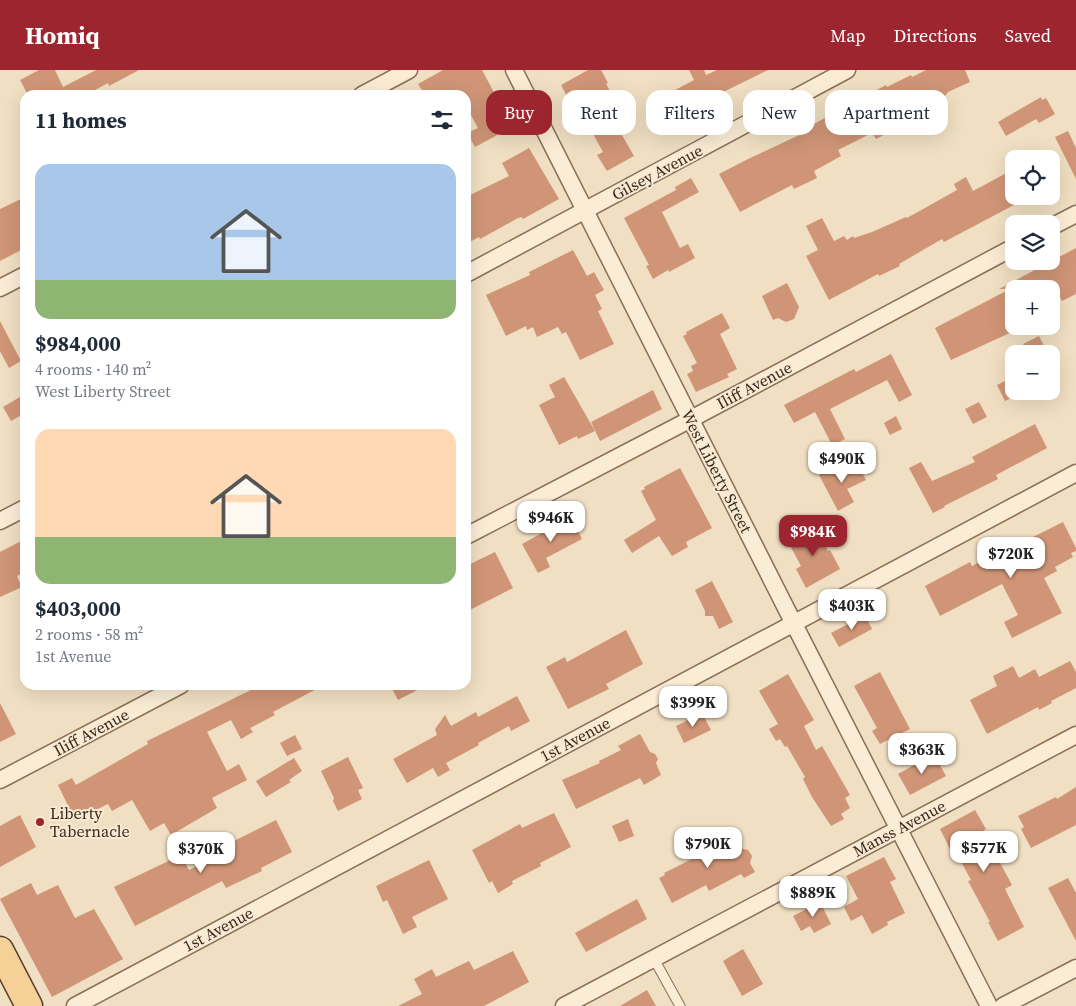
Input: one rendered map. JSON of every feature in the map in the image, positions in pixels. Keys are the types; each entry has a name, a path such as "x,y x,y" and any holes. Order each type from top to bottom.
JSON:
{"main road":[{"path":"0,950 29,1006"}],"street":[{"path":"371,90 409,70"},
{"name":"West Liberty Street","path":"514,70 989,1006"},
{"name":"Gilsey Avenue","path":"471,271 847,70"},
{"path":"1060,222 1076,214"},
{"name":"Iliff Avenue","path":"471,533 1005,252"},
{"path":"0,288 20,278"},
{"name":"1st Avenue","path":"75,1006 1076,473"},
{"path":"0,521 20,511"},
{"name":"Iliff Avenue","path":"0,780 171,690"},
{"name":"Manss Avenue","path":"564,1006 1076,735"},
{"path":"1003,1006 1076,968"}],"lane":[{"path":"654,959 680,1006"}],"building":[{"path":"39,70 55,70 63,87 96,70 139,70 109,86 108,83 95,90 25,90 20,80"},
{"path":"443,70 482,70 493,90 486,90 486,135 497,135 475,147 471,140 471,131 478,128 471,115 471,90 422,90 418,84"},
{"path":"588,70 601,70 610,90 564,90 561,85"},
{"path":"689,70 704,70 706,75 717,70 768,70 727,90 675,90 694,80"},
{"path":"926,70 965,70 970,82 948,92 948,90 877,90 911,75 912,77"},
{"path":"1041,97 1042,100 1046,98 1055,114 1039,123 1036,119 1006,136 998,122"},
{"path":"825,118 825,135 868,135 838,150 841,156 814,171 817,178 794,189 792,185 740,212 719,174 799,135 815,135 815,123"},
{"path":"1068,131 1076,148 1076,179 1055,137"},
{"path":"594,135 622,135 634,156 607,171 597,155 603,152"},
{"path":"873,135 884,135 876,139"},
{"path":"529,148 559,199 523,219 522,217 518,218 480,239 479,237 471,241 471,195 509,176 502,163"},
{"path":"1005,174 1005,205 1014,205 944,242 942,239 899,264 900,266 879,276 878,274 829,300 806,256 818,250 806,226 822,218 834,241 844,236 847,240 853,236 854,238 872,232 907,218 957,190 954,184 966,177 973,191"},
{"path":"691,178 699,192 662,212 680,248 688,244 695,258 653,279 646,266 649,265 624,218 676,190 675,187"},
{"path":"20,199 20,251 0,261 0,209"},
{"path":"1076,248 1076,294 1062,301 1060,298 1060,280 1016,280 1035,270 1060,270 1060,257"},
{"path":"573,250 587,276 594,272 604,290 595,295 602,309 598,311 614,344 580,360 566,332 562,334 558,327 537,337 533,327 527,330 526,326 506,336 486,295 530,275 529,272"},
{"path":"787,283 799,307 794,319 786,322 778,318 773,320 762,296"},
{"path":"1005,292 1005,335 951,360 935,328"},
{"path":"722,313 730,328 720,334 737,369 727,374 729,377 696,392 687,374 693,371 691,366 697,363 683,336 687,334 686,332"},
{"path":"0,321 20,362 9,368 0,351"},
{"path":"1039,336 1044,345 1024,345"},
{"path":"891,354 912,395 899,402 887,380 830,409 845,439 832,445 815,412 794,423 784,405 854,369 856,372"},
{"path":"564,377 595,431 578,439 577,436 559,445 539,405 555,397 549,385"},
{"path":"1005,381 1005,400 1007,400 1005,401 997,385"},
{"path":"653,390 662,409 600,441 591,422"},
{"path":"20,397 20,416 11,421 3,407"},
{"path":"979,402 987,417 973,424 965,409"},
{"path":"896,416 902,429 890,435 884,423"},
{"path":"1035,424 1047,448 996,475 998,479 933,513 909,468 921,462 932,481 975,462 972,457"},
{"path":"857,463 866,480 847,489 854,502 838,511 819,475 835,467 838,472"},
{"path":"680,468 712,528 686,542 688,547 672,556 659,536 632,553 624,540 656,520 641,491 645,489 644,487"},
{"path":"571,517 582,539 546,558 550,567 538,573 522,544"},
{"path":"1063,522 1076,551 1071,553 1073,557 1055,567 1057,571 1044,578 1062,613 1012,638 1004,622 1018,615 1002,584 940,616 925,586 970,562 972,566 1007,547 1009,549"},
{"path":"812,527 816,535 819,533 840,569 806,588 796,569 801,566 787,540"},
{"path":"20,542 20,574 17,576 20,588 0,597 0,552"},
{"path":"495,552 513,588 471,609 471,564"},
{"path":"712,581 733,622 719,629 713,616 705,616 705,611 695,590"},
{"path":"865,615 872,629 839,647 831,633"},
{"path":"626,630 643,664 606,684 609,689 568,709 546,667 565,657 567,662"},
{"path":"1070,661 1076,672 1076,688 1051,701 1052,703 1039,710 1038,707 987,734 970,700 997,686 993,676 1013,666 1019,678 1035,669 1039,677"},
{"path":"880,672 910,729 880,744 872,731 877,728 854,686"},
{"path":"788,674 814,720 804,726 816,750 822,746 850,795 845,798 850,808 841,814 844,819 831,826 812,797 803,779 805,777 787,746 785,747 780,739 776,741 769,729 778,724 759,691"},
{"path":"251,690 315,690 273,712 275,715 250,728 253,732 241,739 231,720 207,732 227,771 239,764 247,780 212,798 217,808 171,835 164,823 150,831 132,800 112,811 108,804 75,820 58,785 72,778 76,785 148,744 147,741"},
{"path":"393,690 417,690 398,700"},
{"path":"517,696 530,721 511,731 509,726 478,743 479,745 446,763 450,770 438,777 433,768 407,783 393,759 437,735 435,729 445,715 451,726 476,712 478,717"},
{"path":"0,703 16,734 0,742"},
{"path":"702,713 711,730 684,743 676,726"},
{"path":"640,734 650,752 655,754 658,759 656,763 661,775 644,785 640,778 576,809 562,780 600,763 599,761 621,750 618,746"},
{"path":"295,735 302,749 287,756 280,743"},
{"path":"934,754 946,776 910,795 898,774"},
{"path":"348,757 363,788 358,790 362,799 338,811 321,771"},
{"path":"294,758 302,771 289,780 291,782 266,797 256,781"},
{"path":"1076,787 1076,825 1031,848 1021,829 1024,827 1018,816 1056,797 1057,799"},
{"path":"975,810 986,829 983,831 1012,885 1005,889 1024,927 998,941 968,881 971,880 953,847 950,849 940,829"},
{"path":"554,813 571,847 540,863 541,866 512,881 513,884 498,893 492,881 489,883 472,850 520,824 522,828"},
{"path":"20,815 36,847 0,867 0,826"},
{"path":"628,819 634,836 619,842 612,826"},
{"path":"276,820 292,852 261,868 262,871 226,888 222,881 135,926 114,887 181,855 189,870 230,849 228,844"},
{"path":"719,837 724,846 737,839 743,849 748,850 752,856 750,863 755,872 744,878 741,874 709,891 706,885 672,903 659,878 665,875 664,873 692,859 688,850 702,842 703,846"},
{"path":"884,857 896,879 890,882 905,913 887,922 888,925 872,934 862,915 851,921 844,907 858,899 846,876"},
{"path":"429,860 448,899 412,917 417,927 403,934 387,900 383,902 376,886"},
{"path":"1068,878 1076,893 1076,941 1048,888"},
{"path":"31,883 37,895 58,885 75,918 94,909 123,959 52,997 0,899"},
{"path":"637,899 647,919 586,952 575,933"},
{"path":"820,902 831,924 814,933 810,926 801,931 793,916"},
{"path":"743,949 763,984 742,996 723,961"},
{"path":"513,951 529,982 484,1006 398,1006 422,994 414,979 432,969 436,977 469,961 474,970"},
{"path":"647,990 656,1006 620,1006"}],"place":[{"name":"Liberty Tabernacle","path":"40,822"}]}
